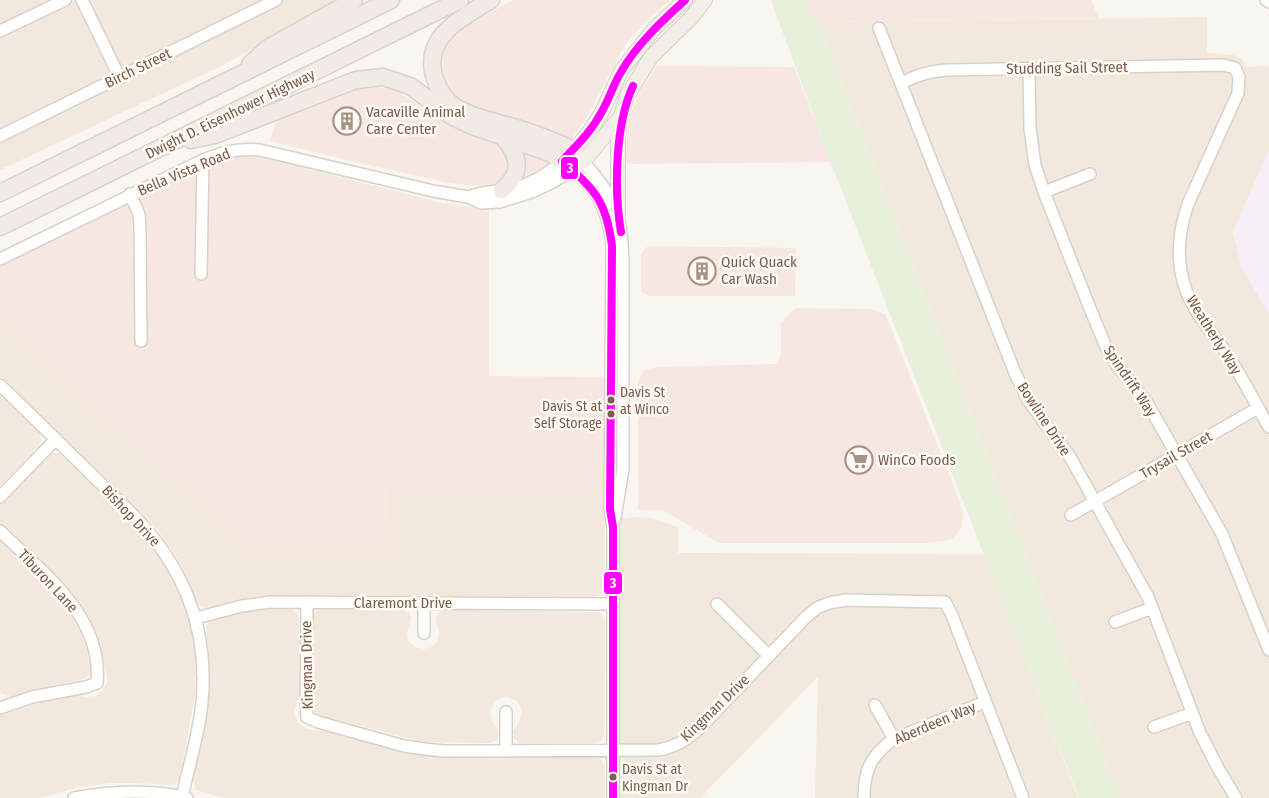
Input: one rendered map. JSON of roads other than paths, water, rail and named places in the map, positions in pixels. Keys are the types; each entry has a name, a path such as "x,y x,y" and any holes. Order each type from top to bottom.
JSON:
{"highway":[{"path":"233,78 268,48 354,0"},
{"name":"Dwight D. Eisenhower Highway","path":"0,193 391,0"},
{"name":"Dwight D. Eisenhower Highway","path":"0,227 460,0"},
{"path":"491,0 457,21 444,32 436,43 432,67 440,93 450,103 468,113 524,131 579,155"},
{"path":"162,148 215,135 349,82 370,77 383,77 410,86 454,117 550,153 568,166"},
{"path":"502,136 517,157 517,167 512,180 502,190"}],"main road":[{"path":"579,155 590,131 602,112 620,71 654,29 684,0"},
{"path":"618,215 618,135 621,116 631,90 651,57 690,19 705,0"},
{"path":"579,155 621,116"}],"street":[{"path":"0,31 65,0"},
{"path":"82,0 120,78"},
{"name":"Birch Street","path":"0,136 276,0"},
{"name":"Bowline Drive","path":"879,28 1015,373 1028,400 1070,458 1148,597 1192,713 1218,768 1236,798"},
{"name":"Studding Sail Street","path":"902,83 912,77 935,71 1223,65 1235,68"},
{"name":"Spindrift Way","path":"1029,68 1032,147 1035,165 1106,347 1118,366 1146,401 1222,534 1269,650"},
{"name":"Weatherly Way","path":"1235,68 1239,77 1238,93 1182,220 1179,262 1183,282 1194,308 1228,355 1269,427"},
{"name":"Bella Vista Road","path":"0,259 203,160 242,148 260,150 468,198 481,203 518,198 554,182 568,166"},
{"path":"613,527 617,513 623,469 623,259 621,234 618,215 603,186 579,155 568,166 591,186 603,207 611,234 610,509 613,527 613,798"},
{"path":"201,274 203,160"},
{"name":"Bella Vista Road","path":"468,198 481,192 519,186 568,166"},
{"path":"1044,192 1090,174"},
{"path":"130,194 139,214 140,227 141,341"},
{"name":"Bishop Drive","path":"0,385 146,528 167,556 191,601 202,649 204,679 202,701 184,798"},
{"name":"Trysail Street","path":"1071,515 1258,408"},
{"path":"0,497 56,439"},
{"name":"Tiburon Lane","path":"0,531 67,596 78,611 93,643 98,670 97,683 86,687 32,697 0,708"},
{"name":"Kingman Drive","path":"307,602 307,717 318,722 404,746 424,749 506,751 658,750 671,748 684,742 700,728 806,617 817,608 829,603 846,600 945,602 951,613 1023,798"},
{"name":"Claremont Drive","path":"196,618 256,603 270,602 612,604"},
{"path":"424,603 424,633"},
{"path":"717,604 768,656"},
{"path":"1115,622 1152,608"},
{"name":"Aberdeen Way","path":"864,798 867,773 872,760 879,751 894,739 985,702"},
{"path":"875,705 894,739"},
{"path":"506,712 506,751"},
{"path":"1154,727 1192,713"},
{"path":"74,798 127,792 144,792 184,798"}],"place":[{"name":"Vacaville Animal Care Center","path":"347,121"},
{"name":"Quick Quack Car Wash","path":"702,271"},
{"name":"Davis St at Winco","path":"611,400"},
{"name":"Davis St at Self Storage","path":"611,414"},
{"name":"WinCo Foods","path":"859,460"},
{"name":"Davis St at Kingman Dr","path":"613,777"}]}
